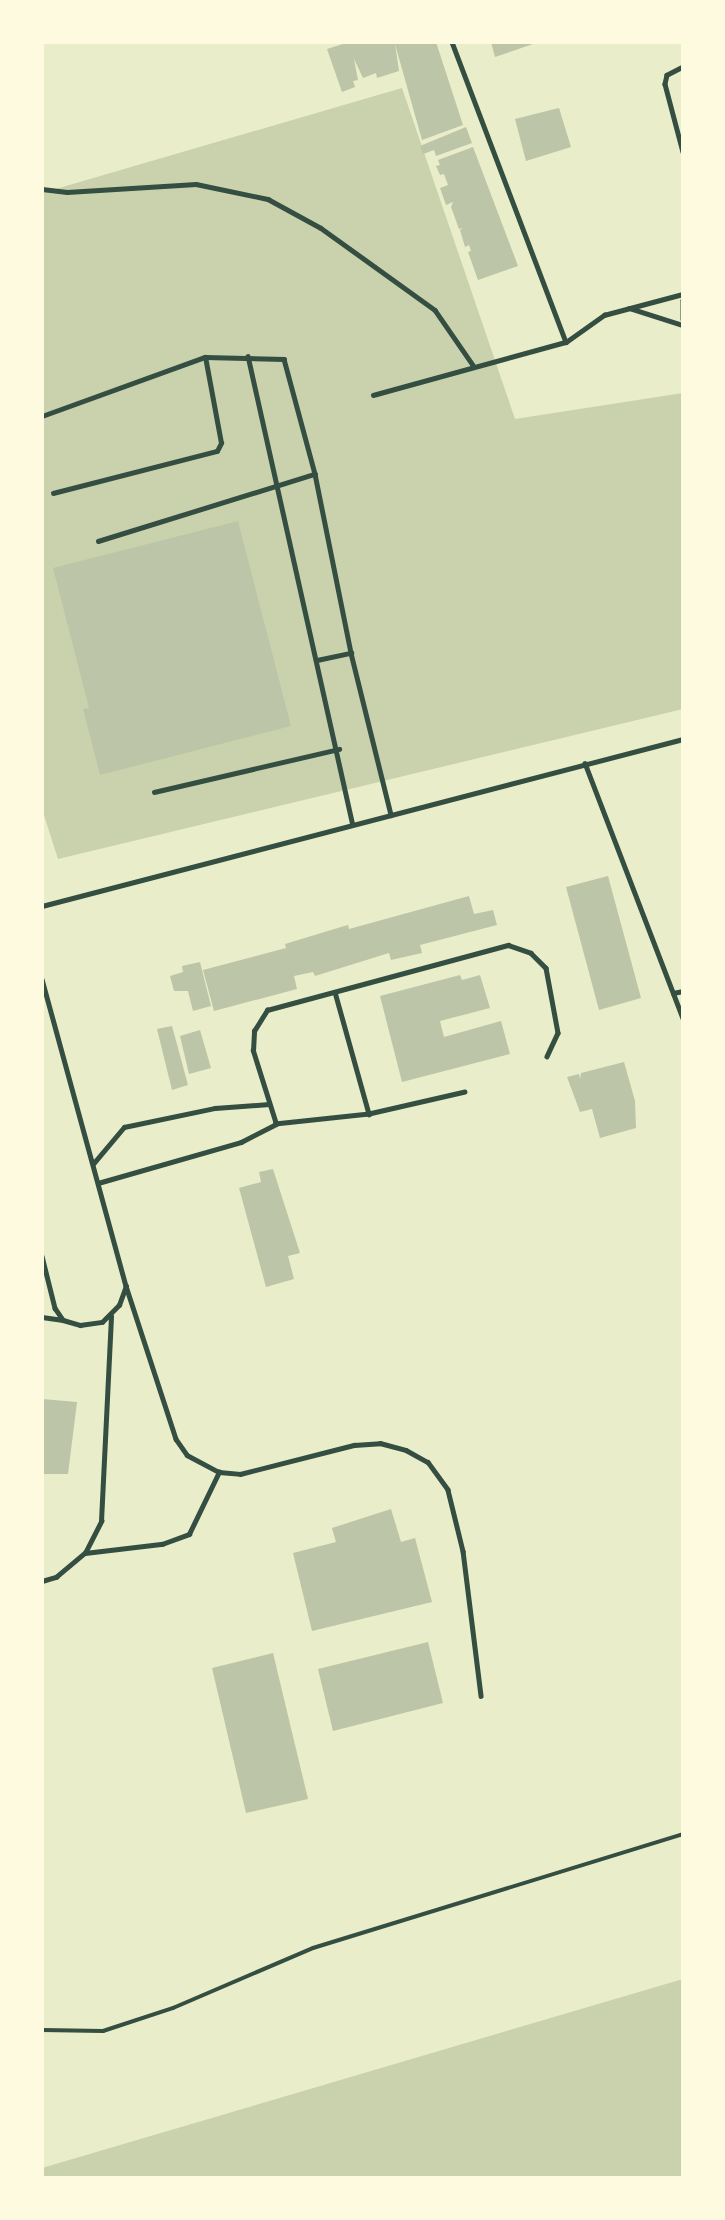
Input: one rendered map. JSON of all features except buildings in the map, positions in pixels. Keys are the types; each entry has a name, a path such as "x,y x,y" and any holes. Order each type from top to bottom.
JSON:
{"lane":[{"path":"452,42 566,342"},
{"path":"683,67 667,75 665,84 683,152"},
{"path":"42,189 67,192 196,184 268,199 321,228 435,310 473,365"},
{"path":"373,395 473,365 566,342 604,315 627,307 683,294"},
{"path":"683,300 683,319"},
{"path":"627,307 683,325"},
{"path":"248,356 339,749 353,824"},
{"path":"42,416 205,357 248,356 284,359 315,474 351,653 391,814"},
{"path":"53,493 217,451 221,443 205,357"},
{"path":"98,541 315,474"},
{"path":"317,660 351,653"},
{"path":"42,906 683,739"},
{"path":"154,792 339,749"},
{"path":"585,763 683,1018"},
{"path":"276,1124 253,1051 259,1020 267,1011 508,945 531,953 546,968 558,1033 547,1057"},
{"path":"42,979 126,1286 176,1438 187,1455 219,1472 240,1474 354,1445 380,1443 406,1450 428,1462 448,1490 463,1551 481,1696"},
{"path":"673,993 683,991"},
{"path":"335,992 369,1114"},
{"path":"98,1183 241,1142 276,1124 369,1114 465,1092"},
{"path":"93,1164 124,1127 215,1108 269,1104"},
{"path":"42,1256 56,1308 63,1320"},
{"path":"42,1581 56,1577 85,1553 101,1521 111,1316 126,1286"},
{"path":"42,1317 92,1325 111,1316"},
{"path":"85,1553 162,1544 189,1534 219,1472"}],"path":[{"path":"42,2030 103,2031 173,2008 313,1948 683,1834"}],"green space":[{"path":"402,88 515,419 683,393 683,709 58,859 42,809 42,193"},
{"path":"683,1979 683,2178 42,2178 42,2168"}]}
